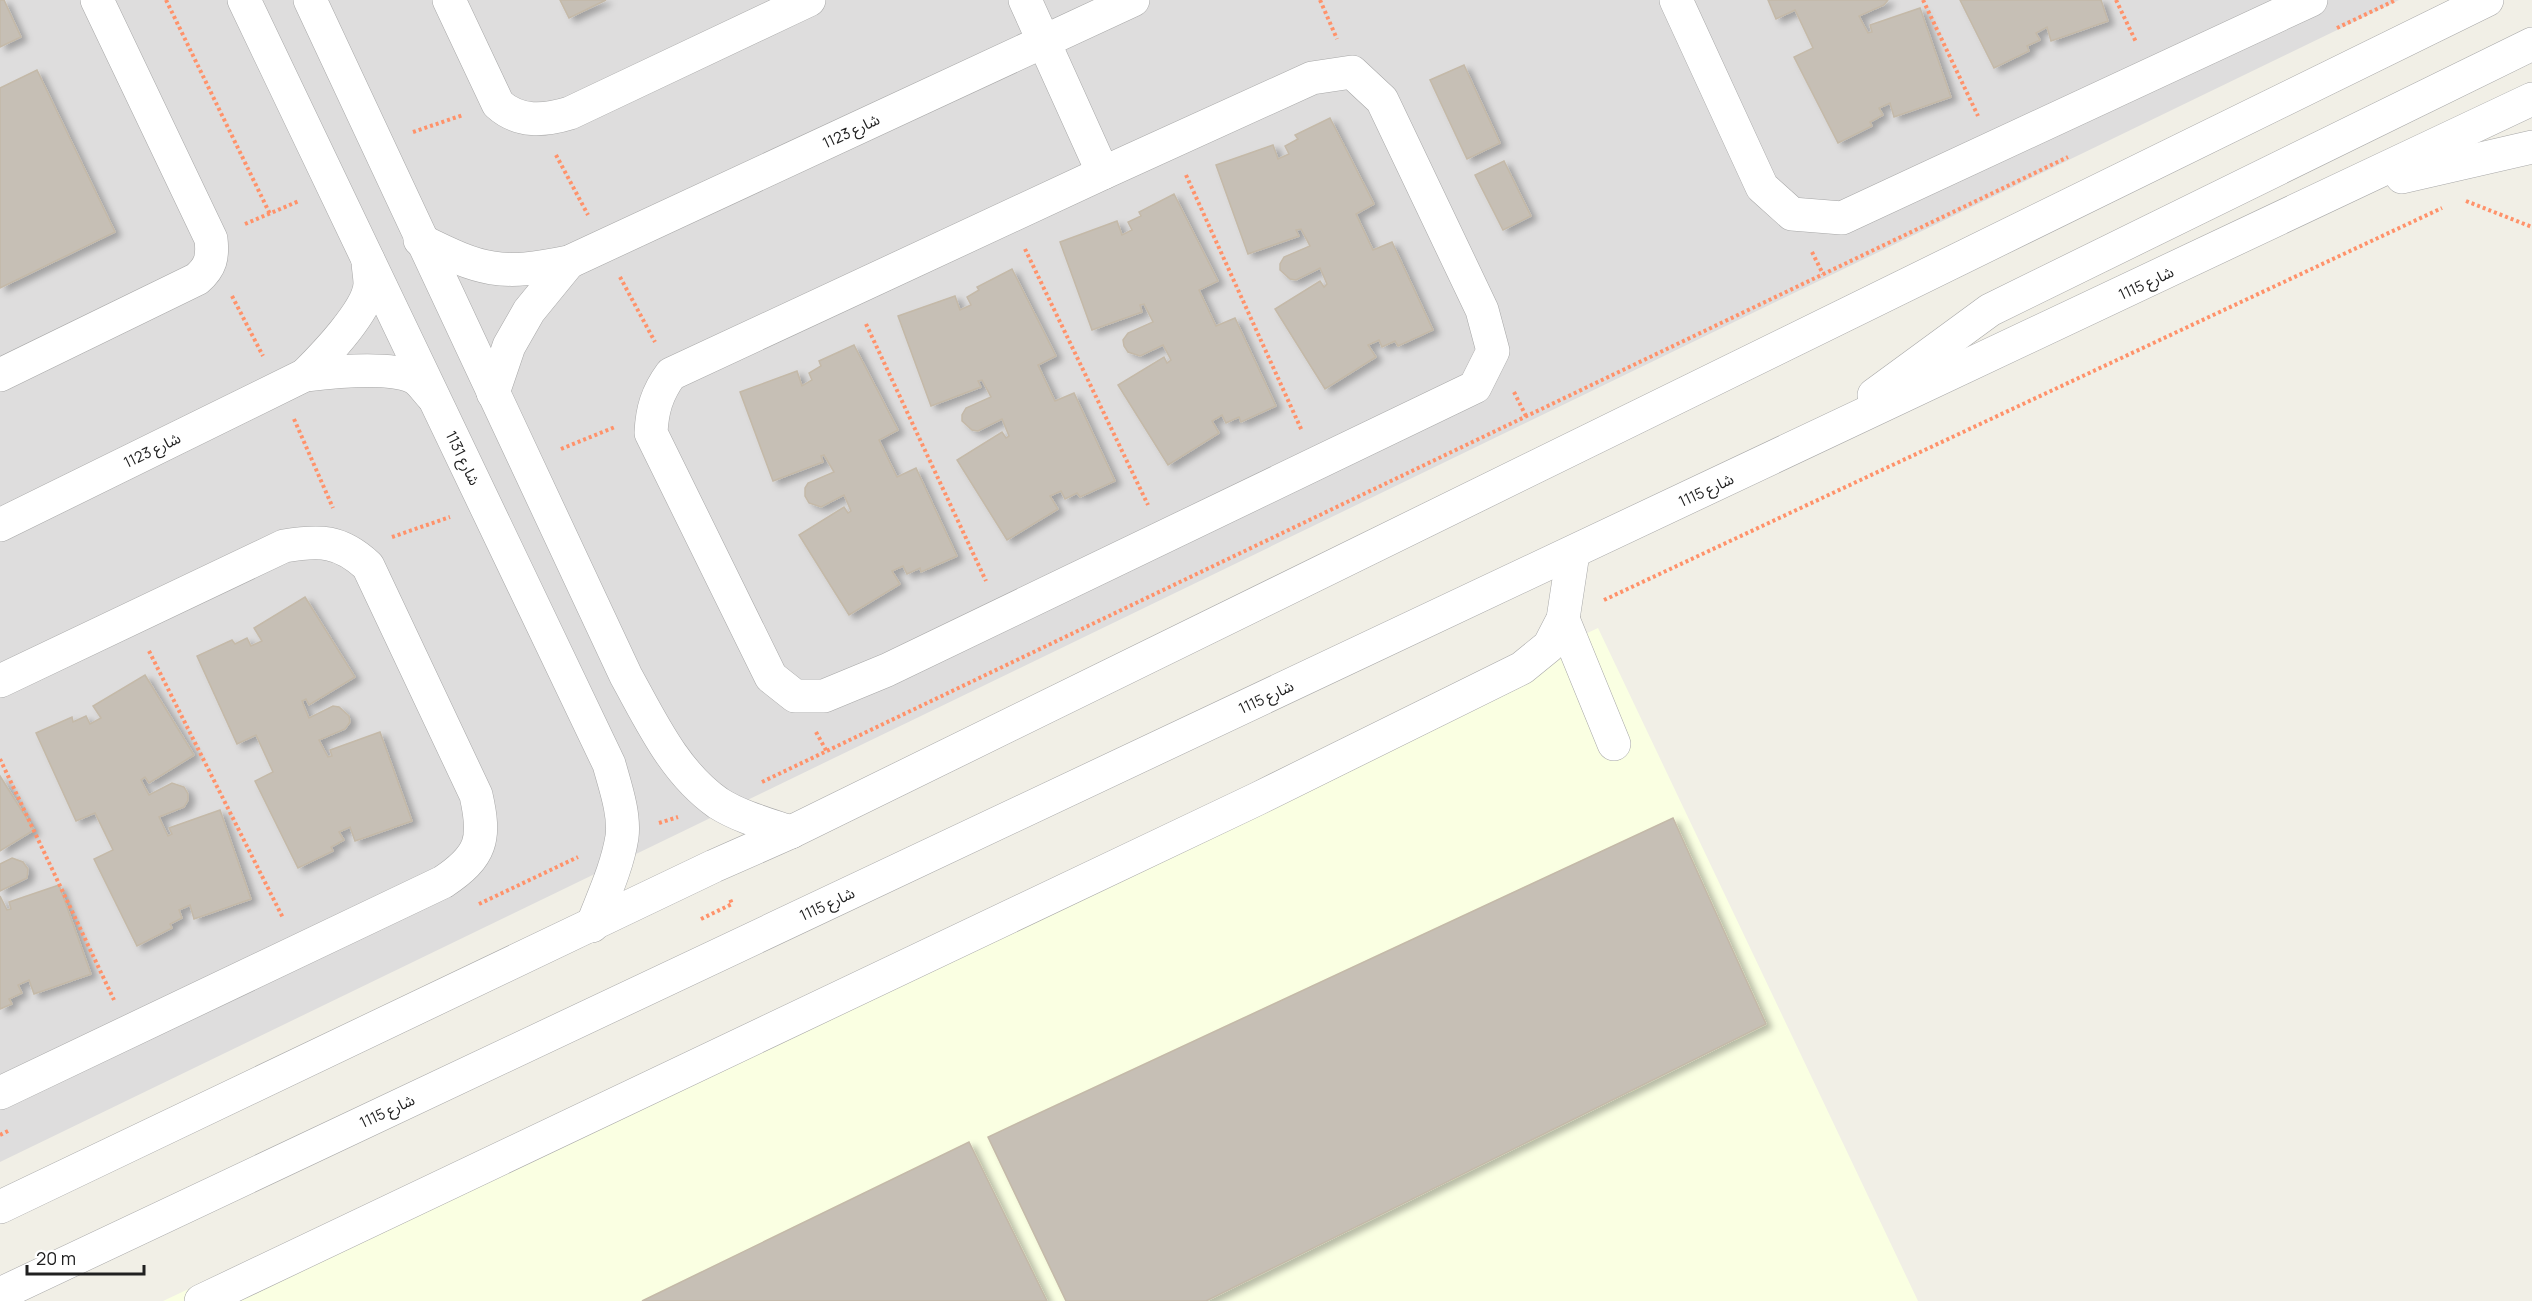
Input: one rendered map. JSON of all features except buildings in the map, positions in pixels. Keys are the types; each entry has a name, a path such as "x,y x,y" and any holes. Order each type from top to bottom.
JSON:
{"street":[{"path":"0,375 197,279 206,272 213,258 212,239 97,0"},
{"name":"شارع 1131","path":"244,0 609,764 619,800 622,836 612,875 592,926"},
{"path":"310,0 420,240 626,676 665,745 692,780 719,803 750,819 791,832"},
{"path":"449,0 498,104 520,117 538,120 570,113 809,0"},
{"path":"1025,0 1103,172"},
{"name":"شارع 1123","path":"420,240 463,261 495,270 535,269 569,262 1133,0"},
{"path":"1676,0 1762,187 1792,214 1842,218 2311,0"},
{"path":"0,1207 714,866 791,832 2487,0"},
{"path":"1812,440 1990,310 2532,44"},
{"path":"1352,72 1382,100 1482,310 1493,351 1475,387 887,670 824,696 795,696 771,677 651,433 652,412 661,389 671,374 1103,172 1312,78 1352,72"},
{"name":"شارع 1115","path":"0,1293 2532,99"},
{"path":"2336,193 2532,147"},
{"name":"شارع 1123","path":"0,525 304,375 331,349 354,319 370,286 367,259"},
{"name":"شارع 1123","path":"493,393 509,346 528,311 569,262"},
{"name":"شارع 1123","path":"304,375 377,371 413,377 433,397"},
{"path":"0,681 284,546 308,542 330,543 352,551 368,566 476,795 481,817 479,846 463,869 443,882 0,1093"},
{"path":"201,1301 956,943 1479,691 1522,668 1549,646 1563,619 1573,553"},
{"path":"1563,619 1614,744"}],"path":[{"path":"166,0 270,214"},
{"path":"1923,0 1993,148"},
{"path":"2116,0 2152,74"},
{"path":"2331,31 2396,0"},
{"path":"1171,142 1317,464"},
{"path":"719,803 2072,155"},
{"path":"2460,199 2532,227"},
{"path":"1563,619 2450,204"},
{"path":"1009,216 1163,537"},
{"path":"850,290 1002,615"},
{"path":"132,619 300,950"},
{"path":"0,759 130,1032"},
{"path":"692,923 732,904 714,866"}],"shaded area":[{"path":"0,0 2399,0 0,1162"},
{"path":"1598,628 1918,1301 163,1301"}]}
